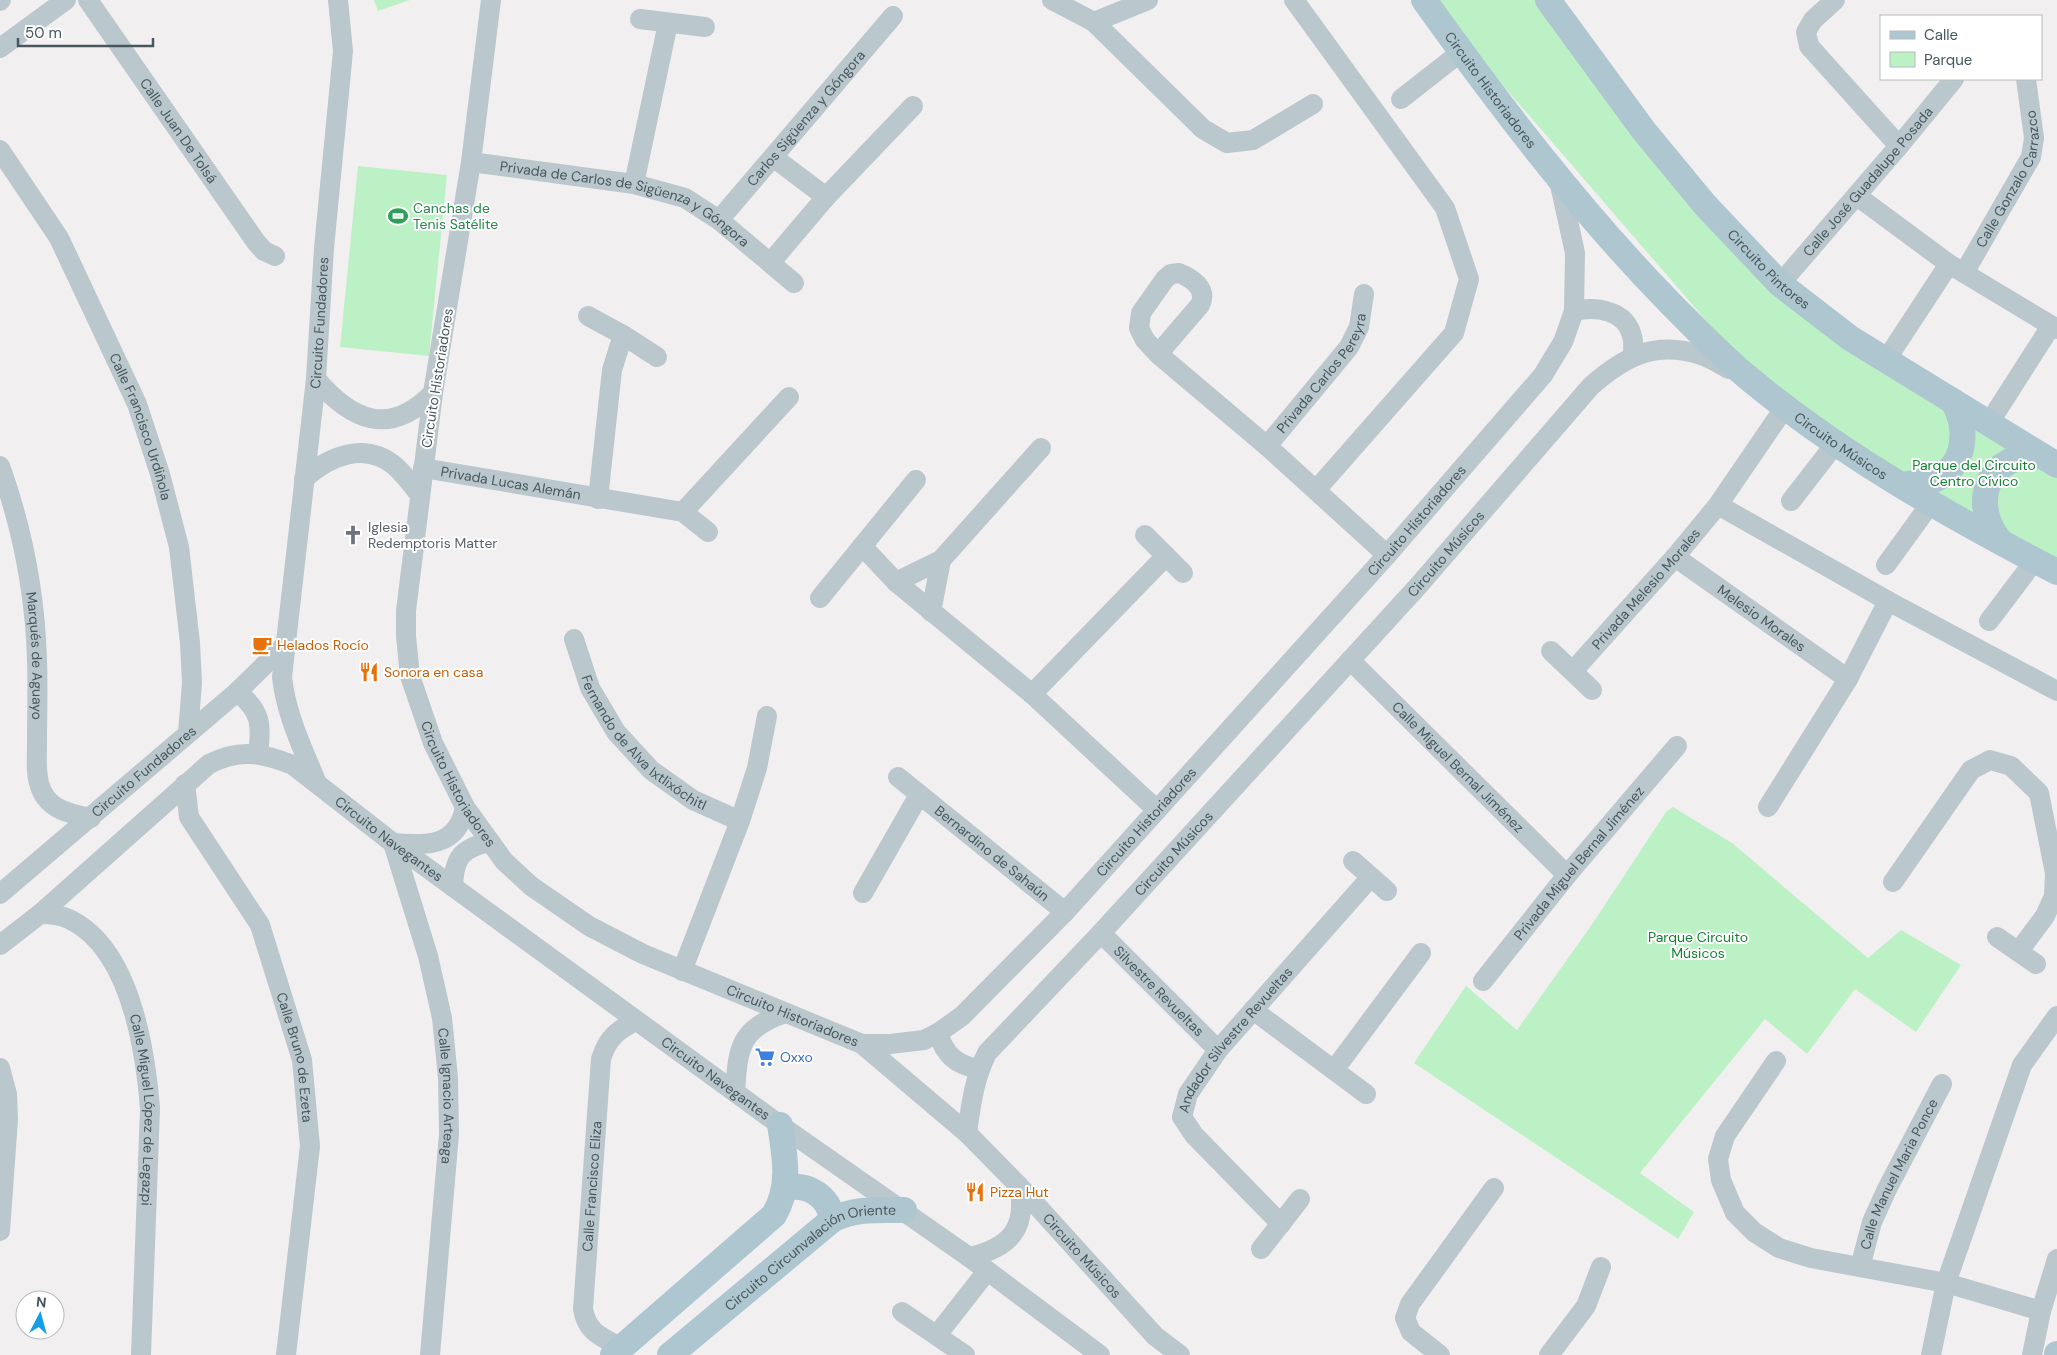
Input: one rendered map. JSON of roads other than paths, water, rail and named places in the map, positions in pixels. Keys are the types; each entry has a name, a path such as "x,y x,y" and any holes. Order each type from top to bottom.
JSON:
{"main road":[{"name":"Circuito Historiadores","path":"1424,0 1461,52 1559,180 1626,257 1750,379"},
{"name":"Circuito Pintores","path":"1555,3 1650,138 1706,206 1780,284 1850,338 2050,460"},
{"name":"Circuito Músicos","path":"1750,379 1785,407 1836,443 1901,485 2046,566"},
{"path":"1901,485 1934,480 1945,474 1957,460 1962,445 1963,428 1962,419 1953,402"},
{"path":"2000,541 1988,525 1986,516 1985,497 1990,481 2006,464 2015,459 2050,460"},
{"name":"Circuito Navegantes","path":"618,1351 774,1214 783,1198 785,1188 785,1155 780,1126"},
{"path":"785,1188 801,1187 817,1193 828,1206 832,1220"},
{"name":"Circuito Circunvalación Oriente","path":"670,1355 832,1220 844,1214 858,1211 904,1210"}],"street":[{"path":"0,48 66,0"},
{"name":"Calle Juan De Tolsá","path":"88,0 256,242 264,250 275,256"},
{"name":"Circuito Historiadores","path":"491,0 471,162 433,393 406,611 406,636 410,676 432,743 465,807 504,861 531,886 589,926 643,954 862,1044 924,1040 938,1033 962,1016 1065,912 1158,810 1387,555 1542,375 1563,342 1574,311 1575,253 1559,180"},
{"path":"1052,0 1094,22 1203,129 1227,143 1253,140 1313,104"},
{"path":"1094,22 1148,0"},
{"path":"1294,0 1445,208 1469,279 1454,333 1316,490"},
{"path":"1835,0 1813,20 1806,32 1808,46 1899,146"},
{"name":"Circuito Fundadores","path":"316,782 285,698 282,677 284,645 316,378 324,248 343,52 338,1"},
{"name":"Carlos Sigüenza y Góngora","path":"719,220 893,16"},
{"path":"640,19 705,27"},
{"path":"634,184 668,22"},
{"path":"1401,99 1461,52"},
{"name":"Calle José Guadalupe Posada","path":"1780,284 1857,196 1953,80"},
{"name":"Calle Gonzalo Carrazco","path":"1886,360 1957,269 2031,156 2034,138 2026,80"},
{"path":"771,262 826,197 913,106"},
{"name":"Calle Francisco Urdiñola","path":"0,150 59,238 137,404 160,474 179,547 188,623 192,682 188,733"},
{"path":"773,157 826,197"},
{"name":"Privada de Carlos de Sigüenza y Góngora","path":"471,162 634,184 685,198 719,220 794,283"},
{"path":"1857,196 1957,269 2054,328 1989,423"},
{"name":"Privada Carlos Pereyra","path":"1268,446 1349,347 1358,327 1364,294"},
{"path":"1574,311 1596,309 1607,311 1624,320 1630,328 1633,337 1633,356"},
{"path":"588,316 623,335 657,357"},
{"name":"Privada Lucas Alemán","path":"598,499 612,370 623,335"},
{"name":"Circuito Músicos","path":"967,1133 973,1090 979,1068 987,1053 1101,933 1419,585 1591,386 1611,369 1633,356 1654,350 1679,350 1701,355 1750,379"},
{"name":"Privada Carlos Pereyra","path":"1158,354 1268,446 1387,555"},
{"path":"316,378 337,402 346,409 370,418 392,418 402,415 419,406 433,393"},
{"path":"683,512 789,397"},
{"name":"Privada Melesio Morales","path":"1573,671 1675,558 1718,505 1785,407"},
{"path":"1791,502 1836,443"},
{"path":"896,582 941,560 1041,448"},
{"path":"304,479 325,462 338,457 368,453 387,460 396,466 420,496"},
{"name":"Marqués de Aguayo","path":"0,466 8,488 32,590 37,659 37,770 40,788 47,801 56,808 71,814 91,818"},
{"name":"Privada Lucas Alemán","path":"423,468 683,512 708,532"},
{"path":"820,598 916,480"},
{"path":"1886,566 1931,503"},
{"path":"1718,505 1888,601 2057,691"},
{"path":"1145,535 1183,573"},
{"path":"862,546 896,582 1032,694 1158,810"},
{"path":"1032,694 1166,556"},
{"name":"Melesio Morales","path":"1675,558 1848,679"},
{"path":"931,612 941,560"},
{"path":"1989,621 2046,566"},
{"path":"1768,807 1848,679 1888,601"},
{"name":"Fernando de Alva Ixtlixóchitl","path":"574,639 590,688 622,739 651,770 693,800 740,821"},
{"name":"Circuito Fundadores","path":"0,894 237,692 284,645"},
{"path":"1551,651 1592,690"},
{"name":"Calle Miguel Bernal Jiménez","path":"1350,660 1567,875"},
{"path":"237,692 250,702 259,719 260,738 258,754"},
{"path":"682,971 740,821 757,768 767,716"},
{"name":"Privada Miguel Bernal Jiménez","path":"1483,981 1567,875 1677,746"},
{"name":"Circuito Navegantes","path":"0,945 40,914 209,764 234,754 258,754 293,765 393,843 780,1126 904,1210"},
{"path":"1893,882 1971,770 1990,760 2011,766 2048,791 2055,873 2054,896 2045,916 2019,951"},
{"name":"Bernardino de Sahaún","path":"898,778 1065,912"},
{"name":"Calle Bruno de Ezeta","path":"185,784 189,817 260,926 302,1060 310,1146 286,1355"},
{"path":"863,893 919,795"},
{"path":"393,843 429,844 444,839 456,830 465,807"},
{"path":"453,887 453,874 460,855 468,848 490,842"},
{"name":"Calle Ignacio Arteaga","path":"393,843 428,956 442,1018 448,1078 449,1134 430,1355"},
{"path":"1353,861 1387,891"},
{"name":"Andador Silvestre Revueltas","path":"1281,1224 1194,1135 1182,1117 1188,1094 1218,1050 1370,878"},
{"name":"Calle Miguel López de Legazpi","path":"40,914 68,918 90,932 100,944 124,984 139,1034 147,1072 150,1108 141,1355"},
{"name":"Silvestre Revueltas","path":"1101,933 1218,1050"},
{"path":"1997,937 2036,964"},
{"path":"1334,1070 1421,952"},
{"path":"1253,1010 1366,1094"},
{"path":"735,1092 736,1067 743,1042 758,1025 785,1013"},
{"path":"1931,1355 1946,1283 2022,1065 2057,1016"},
{"name":"Calle Francisco Eliza","path":"618,1351 590,1328 584,1318 583,1309 600,1059 604,1047 612,1036 636,1021"},
{"path":"938,1033 942,1046 955,1061 964,1066 979,1068"},
{"name":"Circuito Músicos","path":"862,1044 967,1133 1019,1186 1154,1336 1180,1355"},
{"name":"Calle Manuel Maria Ponce","path":"1776,1061 1725,1136 1718,1160 1721,1180 1735,1213 1754,1232 1779,1248 1811,1258 1946,1283 2041,1311"},
{"path":"0,1068 7,1094 8,1119 0,1231"},
{"name":"Calle Manuel Maria Ponce","path":"1860,1266 1872,1222 1887,1189 1942,1084"},
{"path":"969,1257 986,1253 1000,1246 1014,1231 1021,1210 1019,1186"},
{"path":"1440,1355 1411,1332 1405,1318 1410,1304 1494,1188"},
{"path":"1261,1249 1300,1199"},
{"name":"Circuito Circunvalación Oriente","path":"904,1210 1100,1355"},
{"path":"2032,1355 2041,1311 2057,1259"},
{"path":"1549,1355 1586,1306 1601,1267"},
{"path":"937,1335 987,1271"},
{"path":"902,1312 965,1355"}],"place":[{"name":"Canchas de Tenis Satélite","path":"398,216"},
{"name":"Iglesia Redemptoris Matter","path":"353,535"},
{"name":"Helados Rocío","path":"262,645"},
{"name":"Sonora en casa","path":"369,672"},
{"name":"Oxxo","path":"765,1057"},
{"name":"Pizza Hut","path":"975,1192"}],"park label":[{"name":"Parque del Circuito Centro Cívico","path":"1974,474"},
{"name":"Parque Circuito Músicos","path":"1698,946"}]}
